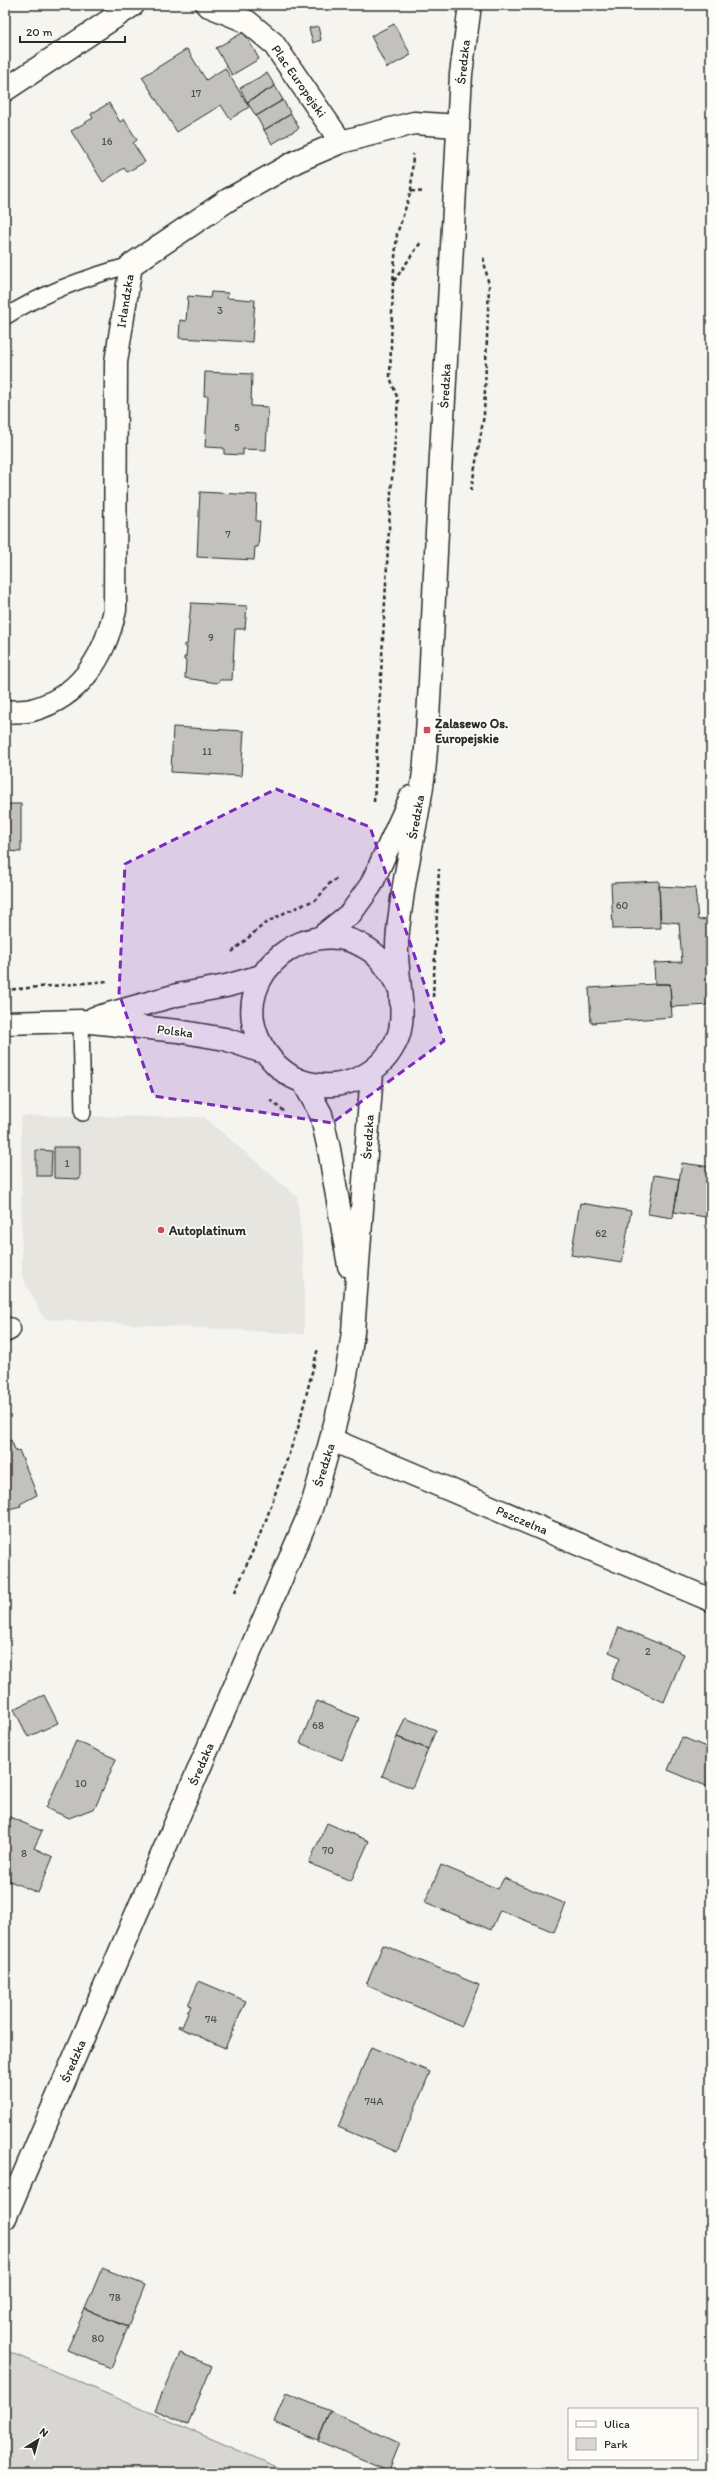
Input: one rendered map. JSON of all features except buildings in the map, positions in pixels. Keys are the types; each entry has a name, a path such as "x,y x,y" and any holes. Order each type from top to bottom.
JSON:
{"street":[{"path":"5,90 133,5"},
{"name":"Plac Europejski","path":"207,5 248,22 273,43 341,142"},
{"name":"Średzka","path":"398,986 397,946 402,898 424,766 461,74 470,5"},
{"name":"Irlandzka","path":"5,712 32,710 56,700 75,689 96,662 110,633 115,610 116,362 131,265 228,200 297,161 341,142 414,123 458,126"},
{"name":"Średzka","path":"321,937 352,913 371,885 424,766"},
{"path":"321,937 345,939 368,948 386,965 398,986 402,1010 399,1034 388,1055 372,1072 351,1083 327,1086 304,1083 282,1071 266,1053 256,1035 253,1016 254,995 261,976 276,957 297,943 321,937"},
{"name":"Polska","path":"82,1022 177,995 226,986 261,976"},
{"name":"Polska","path":"5,1023 82,1022 178,1031 225,1039 266,1053"},
{"name":"Średzka","path":"5,2218 310,1512 332,1440 348,1370 353,1332 354,1297 368,1142 372,1072"},
{"name":"Średzka","path":"304,1083 321,1114 329,1149 354,1297"},
{"name":"Pszczelna","path":"332,1440 711,1600"}],"lane":[{"path":"5,317 31,300 91,275 131,265"},
{"path":"82,1022 83,1113"}],"path":[{"path":"374,806 391,492 398,400 390,377 393,282 397,234 411,191 414,123"},
{"path":"226,955 231,954 264,924 284,913 317,899 330,883 341,876"},
{"path":"264,1096 288,1114"},
{"path":"235,1592 266,1520 298,1428 320,1340"}],"highlighted area":[{"path":"276,789 370,827 444,1041 332,1123 154,1096 119,993 125,864"}],"shaded area":[{"name":"Autoplatinum","path":"21,1116 204,1117 297,1197 304,1264 304,1334 44,1319 22,1276"}],"green space":[{"path":"5,2350 291,2473 5,2473"}],"place":[{"name":"Zalasewo Os. Europejskie","path":"427,730"},
{"name":"Autoplatinum","path":"161,1230"}]}
